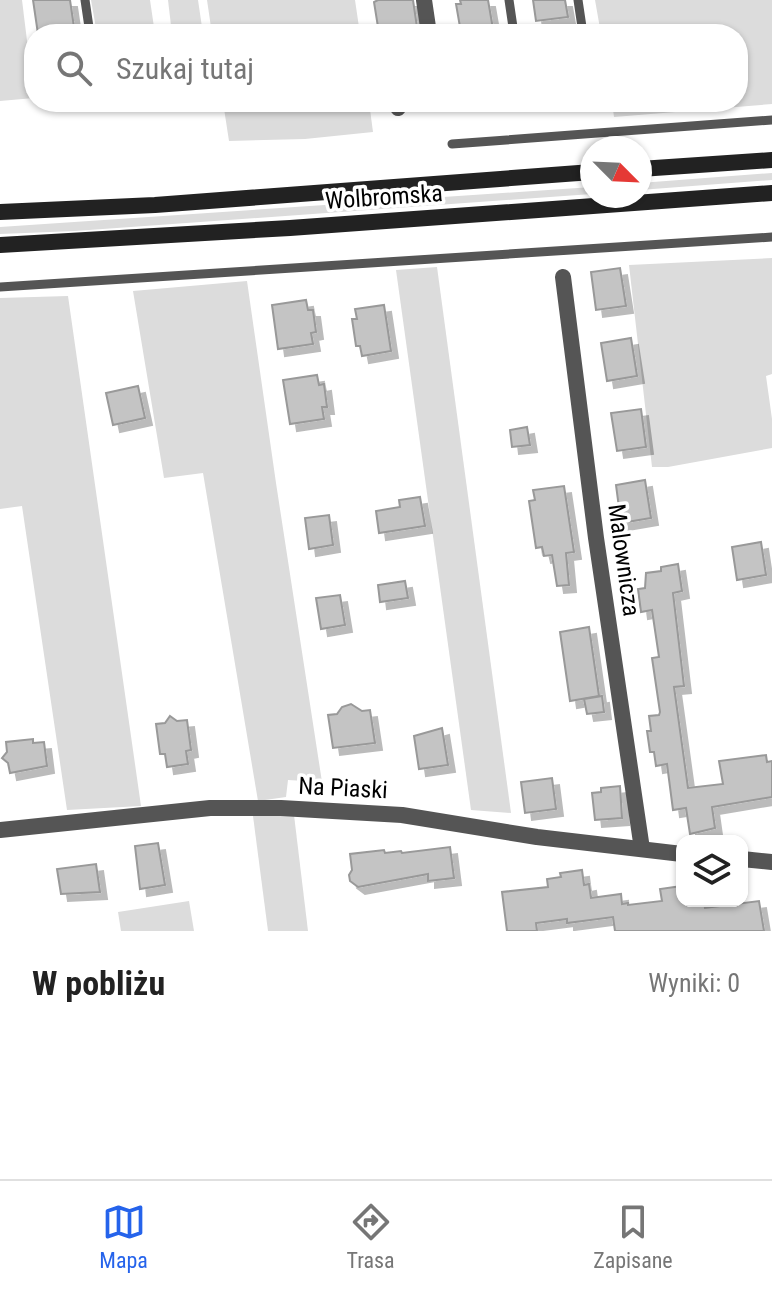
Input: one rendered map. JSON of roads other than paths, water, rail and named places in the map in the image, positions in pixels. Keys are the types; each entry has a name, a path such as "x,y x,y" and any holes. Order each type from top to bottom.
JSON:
{"main road":[{"path":"652,168 772,160"},
{"name":"Wolbromska","path":"0,212 170,204 580,173"},
{"name":"Wolbromska","path":"0,245 305,227 772,193"}],"street":[{"path":"424,0 428,24"},
{"name":"Malownicza","path":"563,277 596,538 642,849"},
{"name":"Na Piaski","path":"0,830 210,808 281,808 402,815 537,837 676,853"},
{"path":"748,860 772,862"}],"lane":[{"path":"85,0 89,24"},
{"path":"509,0 513,24"},
{"path":"578,0 582,24"},
{"path":"452,144 772,120"},
{"path":"0,287 772,237"}]}
